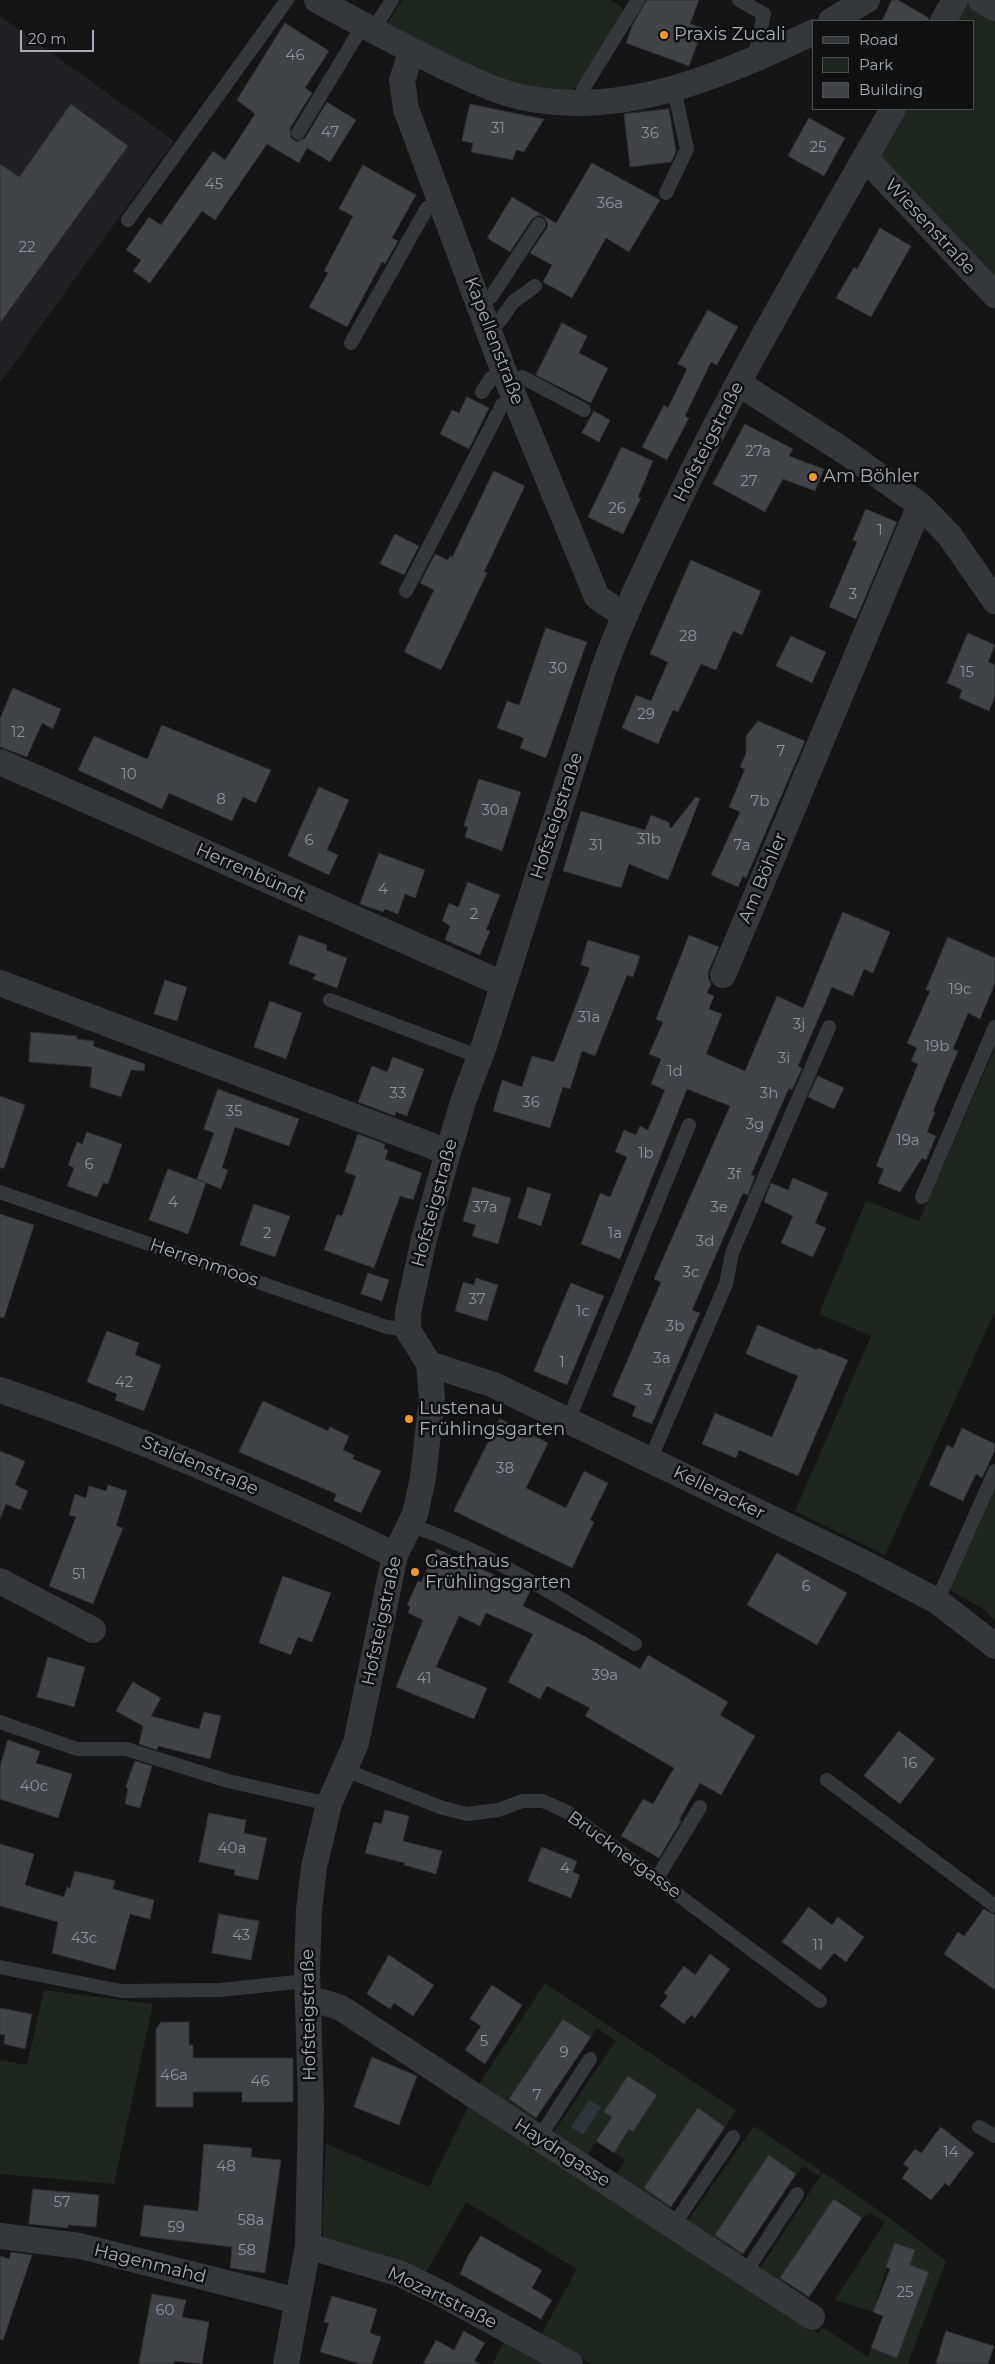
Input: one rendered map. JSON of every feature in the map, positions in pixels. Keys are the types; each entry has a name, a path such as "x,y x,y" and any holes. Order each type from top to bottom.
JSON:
{"street":[{"path":"317,0 412,52 483,85 526,98 581,103 627,99 674,89 754,60 812,33"},
{"path":"833,20 867,0"},
{"path":"944,20 955,0"},
{"path":"981,0 995,8"},
{"name":"Kapellenstraße","path":"412,52 402,80 406,109 482,314 509,385 597,597 624,615"},
{"name":"Hofsteigstraße","path":"286,2364 308,2246 311,2114 307,1992 309,1910 314,1867 328,1804 356,1743 395,1555 415,1514 423,1478 432,1397 430,1364 408,1330 408,1312 421,1249 464,1098 480,1057 602,677 624,615 685,485 738,383 892,110"},
{"name":"Wiesenstraße","path":"865,158 995,295"},
{"path":"738,383 844,451 920,506 950,536 995,601"},
{"name":"Am Böhler","path":"723,975 920,506"},
{"name":"Herrenbündt","path":"0,762 503,984"},
{"path":"0,983 448,1152"},
{"name":"Kelleracker","path":"430,1364 494,1384 862,1562 937,1601 995,1646"},
{"name":"Staldenstraße","path":"0,1390 162,1449 300,1509 395,1555"},
{"path":"0,1581 93,1630"},
{"name":"Haydngasse","path":"307,1992 323,2002 342,2008 812,2317"},
{"name":"Hagenmahd","path":"0,2236 80,2246 298,2301"},
{"name":"Mozartstraße","path":"308,2246 401,2274 442,2294 570,2364"}],"lane":[{"path":"128,220 287,0"},
{"path":"298,133 368,27 392,0"},
{"path":"581,103 583,90 638,0"},
{"path":"739,0 764,14 754,60"},
{"path":"666,193 687,148 674,89"},
{"path":"351,343 427,208 441,202"},
{"path":"535,286 513,302 499,322 482,314 539,224"},
{"path":"406,592 502,405 509,385 522,377 584,410"},
{"path":"482,392 491,378 509,385"},
{"path":"330,1000 480,1057"},
{"path":"650,1460 726,1284 732,1253 829,1026"},
{"path":"922,1197 995,1027"},
{"path":"568,1421 689,1126"},
{"name":"Herrenmoos","path":"0,1192 387,1327 408,1330"},
{"path":"937,1601 995,1471"},
{"path":"409,1524 432,1532 528,1578 635,1644"},
{"path":"0,1722 77,1749 126,1749 228,1781 328,1804"},
{"name":"Brucknergasse","path":"345,1770 443,1808 467,1814 498,1810 523,1801 543,1801 567,1812 820,2000"},
{"path":"827,1780 995,1906"},
{"path":"657,1878 700,1807"},
{"path":"0,1967 121,1991 220,1990 307,1992"},
{"path":"539,2138 590,2059"},
{"path":"979,2127 995,2136"},
{"path":"673,2226 733,2137"},
{"path":"746,2273 797,2194"}],"shaded area":[{"path":"0,16 174,141 0,383"},
{"path":"589,2100 601,2107 583,2135 571,2127"}],"green space":[{"path":"402,0 610,0 622,7 623,12 581,84 568,93 508,84 386,26"},
{"path":"955,0 983,0 995,6 995,294 865,158 892,110 975,110 975,20 944,20"},
{"path":"995,1048 995,1311 885,1555 795,1511 871,1336 819,1314 866,1201 919,1221"},
{"path":"995,1486 995,1621 985,1610 948,1589"},
{"path":"545,1983 736,2110 725,2127 698,2109 644,2188 671,2207 668,2211 614,2178 625,2160 596,2141 587,2155 553,2133 616,2041 597,2028 591,2037 563,2019 541,2050 544,2053 533,2069 530,2067 509,2098 536,2118 534,2121 478,2086"},
{"path":"44,1990 153,2004 114,2184 0,2174 0,2060 27,2065"},
{"path":"471,2101 818,2333 822,2327 868,2357 871,2348 897,2358 929,2272 910,2265 895,2243 873,2312 835,2300 885,2222 870,2213 862,2218 835,2200 780,2279 808,2298 805,2302 758,2271 823,2172 888,2217 946,2261 908,2364 592,2364 541,2335 577,2269 466,2202 424,2276 324,2238 322,2230 326,2144 429,2187"},
{"path":"754,2126 821,2171 819,2176 804,2166 796,2174 769,2156 715,2235 743,2254 736,2256 686,2223"},
{"path":"505,2341 544,2364 492,2364"}],"building":[{"name":"Praxis Zucali","path":"647,0 699,0 690,24 703,28 689,66 626,43 632,26"},
{"path":"892,0 898,0 929,18 928,20 882,20"},
{"path":"285,23 329,51 305,88 312,93 290,128 291,138 297,142 305,138 327,102 356,120 330,162 307,148 299,163 267,144 215,220 202,211 150,283 133,271 141,260 126,250 149,217 161,225 213,151 225,160 255,114 237,100"},
{"path":"71,104 128,146 0,323 0,164 19,177"},
{"path":"470,104 544,119 524,152 516,150 513,160 471,152 473,143 462,141"},
{"path":"669,109 676,152 671,162 630,167 624,114"},
{"path":"809,118 845,138 824,176 788,156"},
{"path":"592,163 660,200 629,252 606,238 572,298 543,282 552,265 530,253 547,228 548,224 544,217 539,215 532,219 510,252 487,238 512,197 556,223"},
{"path":"363,165 416,195 392,238 398,241 385,264 382,262 347,327 309,307 328,273 324,271 353,216 339,209"},
{"path":"880,228 911,246 871,317 836,298 854,267 857,269"},
{"path":"708,310 738,327 717,365 711,362 685,416 689,418 667,460 642,447 664,405 668,408 687,369 678,364"},
{"path":"562,323 587,336 579,353 608,368 591,403 536,375"},
{"path":"467,397 489,408 469,449 440,434 452,410 459,413"},
{"path":"594,411 610,420 599,442 582,433"},
{"path":"745,424 793,449 789,456 824,469 815,491 783,479 765,512 713,484"},
{"path":"622,447 653,461 638,497 641,498 623,534 588,517"},
{"path":"494,471 525,486 484,572 487,573 441,670 404,652 434,590 420,583 435,554 448,560 450,556 452,557"},
{"path":"866,509 897,522 856,619 829,607 857,542 853,540"},
{"path":"395,534 419,546 404,575 380,564"},
{"path":"691,560 761,591 742,635 733,631 716,670 701,664 678,712 673,710 658,744 622,728 636,695 651,701 668,662 650,654"},
{"path":"546,628 587,642 546,758 520,748 524,738 497,728 507,701 519,705"},
{"path":"968,633 995,645 988,662 995,665 995,696 989,711 959,698 962,690 947,683"},
{"path":"791,636 826,652 812,683 776,666"},
{"path":"13,688 61,709 53,729 42,723 27,757 0,747 0,719"},
{"path":"758,721 805,741 746,878 743,876 738,887 711,875 740,812 729,807 745,769 740,767 746,753 746,736"},
{"path":"162,725 271,770 256,803 243,797 232,821 169,793 162,809 78,770 94,736 147,759"},
{"path":"479,779 521,792 502,851 465,837 468,827 464,826"},
{"path":"319,787 349,800 327,850 338,855 329,875 288,856"},
{"path":"696,797 700,799 668,880 629,864 621,888 563,871 581,811 645,830 651,815 670,823 669,826 671,828"},
{"path":"379,853 425,870 415,898 405,894 398,914 385,909 383,912 360,904"},
{"path":"468,882 500,895 486,930 490,931 480,955 445,940 450,926 442,921 449,903 458,907"},
{"path":"843,912 890,932 873,973 864,969 853,996 832,987 798,1066 802,1068 792,1090 789,1088 751,1175 755,1176 748,1195 743,1193 692,1310 700,1313 652,1424 632,1416 636,1406 612,1396 661,1282 654,1279 730,1106 687,1089 620,1259 581,1244 600,1193 610,1197 627,1157 615,1152 624,1130 636,1135 640,1126 648,1130 665,1090 651,1084 661,1059 649,1054 663,1022 656,1019 689,935 719,947 709,970 708,977 711,984 707,993 714,996 709,1009 722,1014 706,1054 745,1071 777,996 803,1008"},
{"path":"299,935 327,945 326,950 347,958 337,988 313,979 316,974 289,964"},
{"path":"948,937 995,958 995,983 980,1019 968,1013 953,1049 958,1051 933,1111 935,1112 927,1132 936,1136 926,1160 922,1158 900,1192 878,1183 884,1169 876,1166 918,1064 911,1061 917,1048 907,1043 930,991 926,990"},
{"path":"588,940 640,956 633,977 627,975 595,1056 582,1051 570,1089 563,1087 550,1128 493,1111 502,1080 522,1087 532,1056 554,1062 590,968 581,965"},
{"path":"165,980 187,987 177,1021 154,1014"},
{"path":"270,1001 302,1013 286,1059 254,1047"},
{"path":"31,1032 77,1036 77,1039 94,1041 93,1046 145,1064 144,1071 131,1070 121,1097 90,1087 92,1067 29,1062"},
{"path":"393,1057 424,1069 407,1116 396,1112 395,1116 358,1102 372,1066 387,1072"},
{"path":"818,1076 844,1088 834,1109 808,1097"},
{"path":"218,1089 299,1119 289,1146 235,1127 222,1168 228,1170 221,1189 197,1179 214,1133 204,1129"},
{"path":"0,1096 25,1105 4,1168 0,1168"},
{"path":"87,1132 122,1144 108,1184 103,1183 97,1197 67,1186 74,1168 68,1165 77,1142 82,1144"},
{"path":"358,1134 385,1144 384,1149 388,1150 385,1159 422,1173 413,1200 400,1196 374,1268 324,1250 337,1215 342,1216 356,1176 345,1172"},
{"path":"168,1169 206,1183 188,1234 149,1220"},
{"path":"793,1178 828,1193 815,1223 826,1228 813,1257 781,1243 793,1216 764,1202 771,1183 788,1190"},
{"path":"473,1187 511,1198 498,1244 472,1236 476,1225 463,1221"},
{"path":"528,1187 551,1194 541,1226 518,1218"},
{"path":"254,1204 290,1216 275,1257 240,1245"},
{"path":"0,1214 34,1225 4,1318 0,1317"},
{"path":"368,1273 389,1280 382,1301 361,1294"},
{"path":"476,1278 498,1285 487,1321 455,1311 463,1282 474,1285"},
{"path":"571,1283 604,1296 567,1385 534,1371"},
{"path":"758,1325 817,1350 818,1348 848,1360 798,1476 739,1450 736,1458 702,1444 715,1413 772,1437 798,1376 746,1354"},
{"path":"107,1331 139,1343 135,1355 161,1365 144,1411 115,1400 117,1394 87,1382"},
{"path":"263,1401 328,1431 330,1427 349,1436 343,1450 354,1455 353,1459 381,1471 361,1513 334,1501 336,1494 239,1452"},
{"path":"500,1419 548,1443 526,1488 566,1508 584,1471 608,1483 590,1520 594,1522 572,1568 454,1511"},
{"path":"962,1428 995,1444 995,1450 982,1478 976,1474 963,1501 929,1485 947,1445 953,1448"},
{"path":"0,1451 25,1461 15,1485 28,1491 20,1510 6,1504 0,1519"},
{"path":"108,1485 127,1491 116,1526 123,1528 93,1604 49,1586 76,1517 69,1515 75,1494 86,1498 89,1486 106,1491"},
{"path":"437,1549 530,1591 523,1606 586,1637 640,1669 648,1655 728,1702 720,1715 755,1736 721,1795 700,1783 679,1820 681,1821 659,1858 621,1836 643,1799 653,1804 674,1768 585,1716 590,1708 547,1686 540,1699 508,1682 533,1634 486,1613 480,1626 459,1616 436,1667 487,1688 474,1719 396,1687 423,1620 408,1613 410,1607 407,1605 418,1581 421,1582"},
{"path":"777,1553 847,1593 817,1645 747,1605"},
{"path":"283,1576 331,1593 312,1642 298,1637 291,1655 259,1643"},
{"path":"48,1657 85,1667 74,1707 37,1697"},
{"path":"133,1682 161,1698 151,1716 199,1729 204,1712 221,1716 210,1759 158,1746 157,1750 139,1744 143,1726 116,1711"},
{"path":"899,1731 935,1759 900,1804 864,1776"},
{"path":"8,1740 40,1751 36,1763 72,1774 58,1818 0,1799 0,1766"},
{"path":"135,1761 152,1766 140,1808 125,1804 128,1788 126,1787"},
{"path":"385,1810 409,1816 403,1841 442,1851 436,1874 404,1865 405,1863 365,1853 374,1822 381,1824"},
{"path":"209,1813 246,1820 244,1833 267,1838 258,1880 234,1875 235,1870 199,1862"},
{"path":"0,1844 34,1854 25,1885 64,1897 67,1887 70,1888 75,1871 115,1881 113,1889 154,1900 150,1919 130,1914 115,1970 52,1953 58,1922 0,1906"},
{"path":"542,1847 577,1861 573,1872 580,1875 571,1898 528,1881"},
{"path":"809,1907 832,1925 838,1917 864,1937 846,1962 834,1953 820,1970 782,1942"},
{"path":"984,1909 995,1915 995,1990 944,1954 958,1932 964,1936"},
{"path":"219,1914 259,1921 251,1960 212,1953"},
{"path":"710,1954 730,1969 695,2018 691,2015 684,2024 660,2006 668,1996 664,1993 684,1966 695,1975"},
{"path":"389,1955 434,1985 413,2016 394,2003 390,2009 367,1994"},
{"path":"492,1985 522,2005 485,2064 465,2050 481,2026 470,2019"},
{"path":"0,2008 32,2014 25,2049 4,2044 5,2035 0,2034"},
{"path":"563,2019 591,2037 536,2118 509,2099"},
{"path":"161,2022 189,2022 189,2045 193,2045 193,2058 293,2058 293,2102 242,2102 242,2092 193,2092 193,2107 156,2107 156,2029"},
{"path":"372,2057 417,2076 399,2125 354,2107"},
{"path":"628,2076 657,2095 633,2132 629,2129 614,2153 596,2141 612,2117 604,2112"},
{"path":"698,2108 725,2127 671,2207 644,2188"},
{"path":"941,2127 974,2153 949,2186 945,2183 931,2200 902,2178 909,2168 903,2164 915,2149 921,2153"},
{"path":"204,2144 252,2148 251,2157 281,2160 265,2273 230,2268 232,2247 140,2236 144,2205 198,2211"},
{"path":"769,2155 796,2174 743,2254 715,2235"},
{"path":"33,2189 99,2195 96,2227 68,2225 68,2228 29,2224"},
{"path":"834,2199 862,2218 809,2297 780,2278"},
{"path":"481,2236 542,2270 532,2288 552,2300 541,2319 460,2274 468,2256"},
{"path":"895,2243 915,2250 910,2265 929,2272 897,2358 871,2348 883,2316 873,2312 890,2269 886,2267"},
{"path":"11,2252 32,2255 3,2340 0,2339 0,2256 9,2259"},
{"path":"152,2294 186,2300 182,2317 209,2322 202,2364 174,2361 174,2364 139,2364"},
{"path":"332,2296 377,2309 370,2333 381,2337 372,2364 361,2364 320,2352 329,2323 324,2322"},
{"path":"464,2331 485,2343 474,2361 480,2364 423,2364 436,2340 454,2350"},
{"path":"946,2331 994,2346 988,2364 936,2364"}],"place":[{"name":"Praxis Zucali","path":"664,35"},
{"name":"Am Böhler","path":"813,477"},
{"name":"Lustenau Frühlingsgarten","path":"409,1419"},
{"name":"Gasthaus Frühlingsgarten","path":"415,1572"}]}
